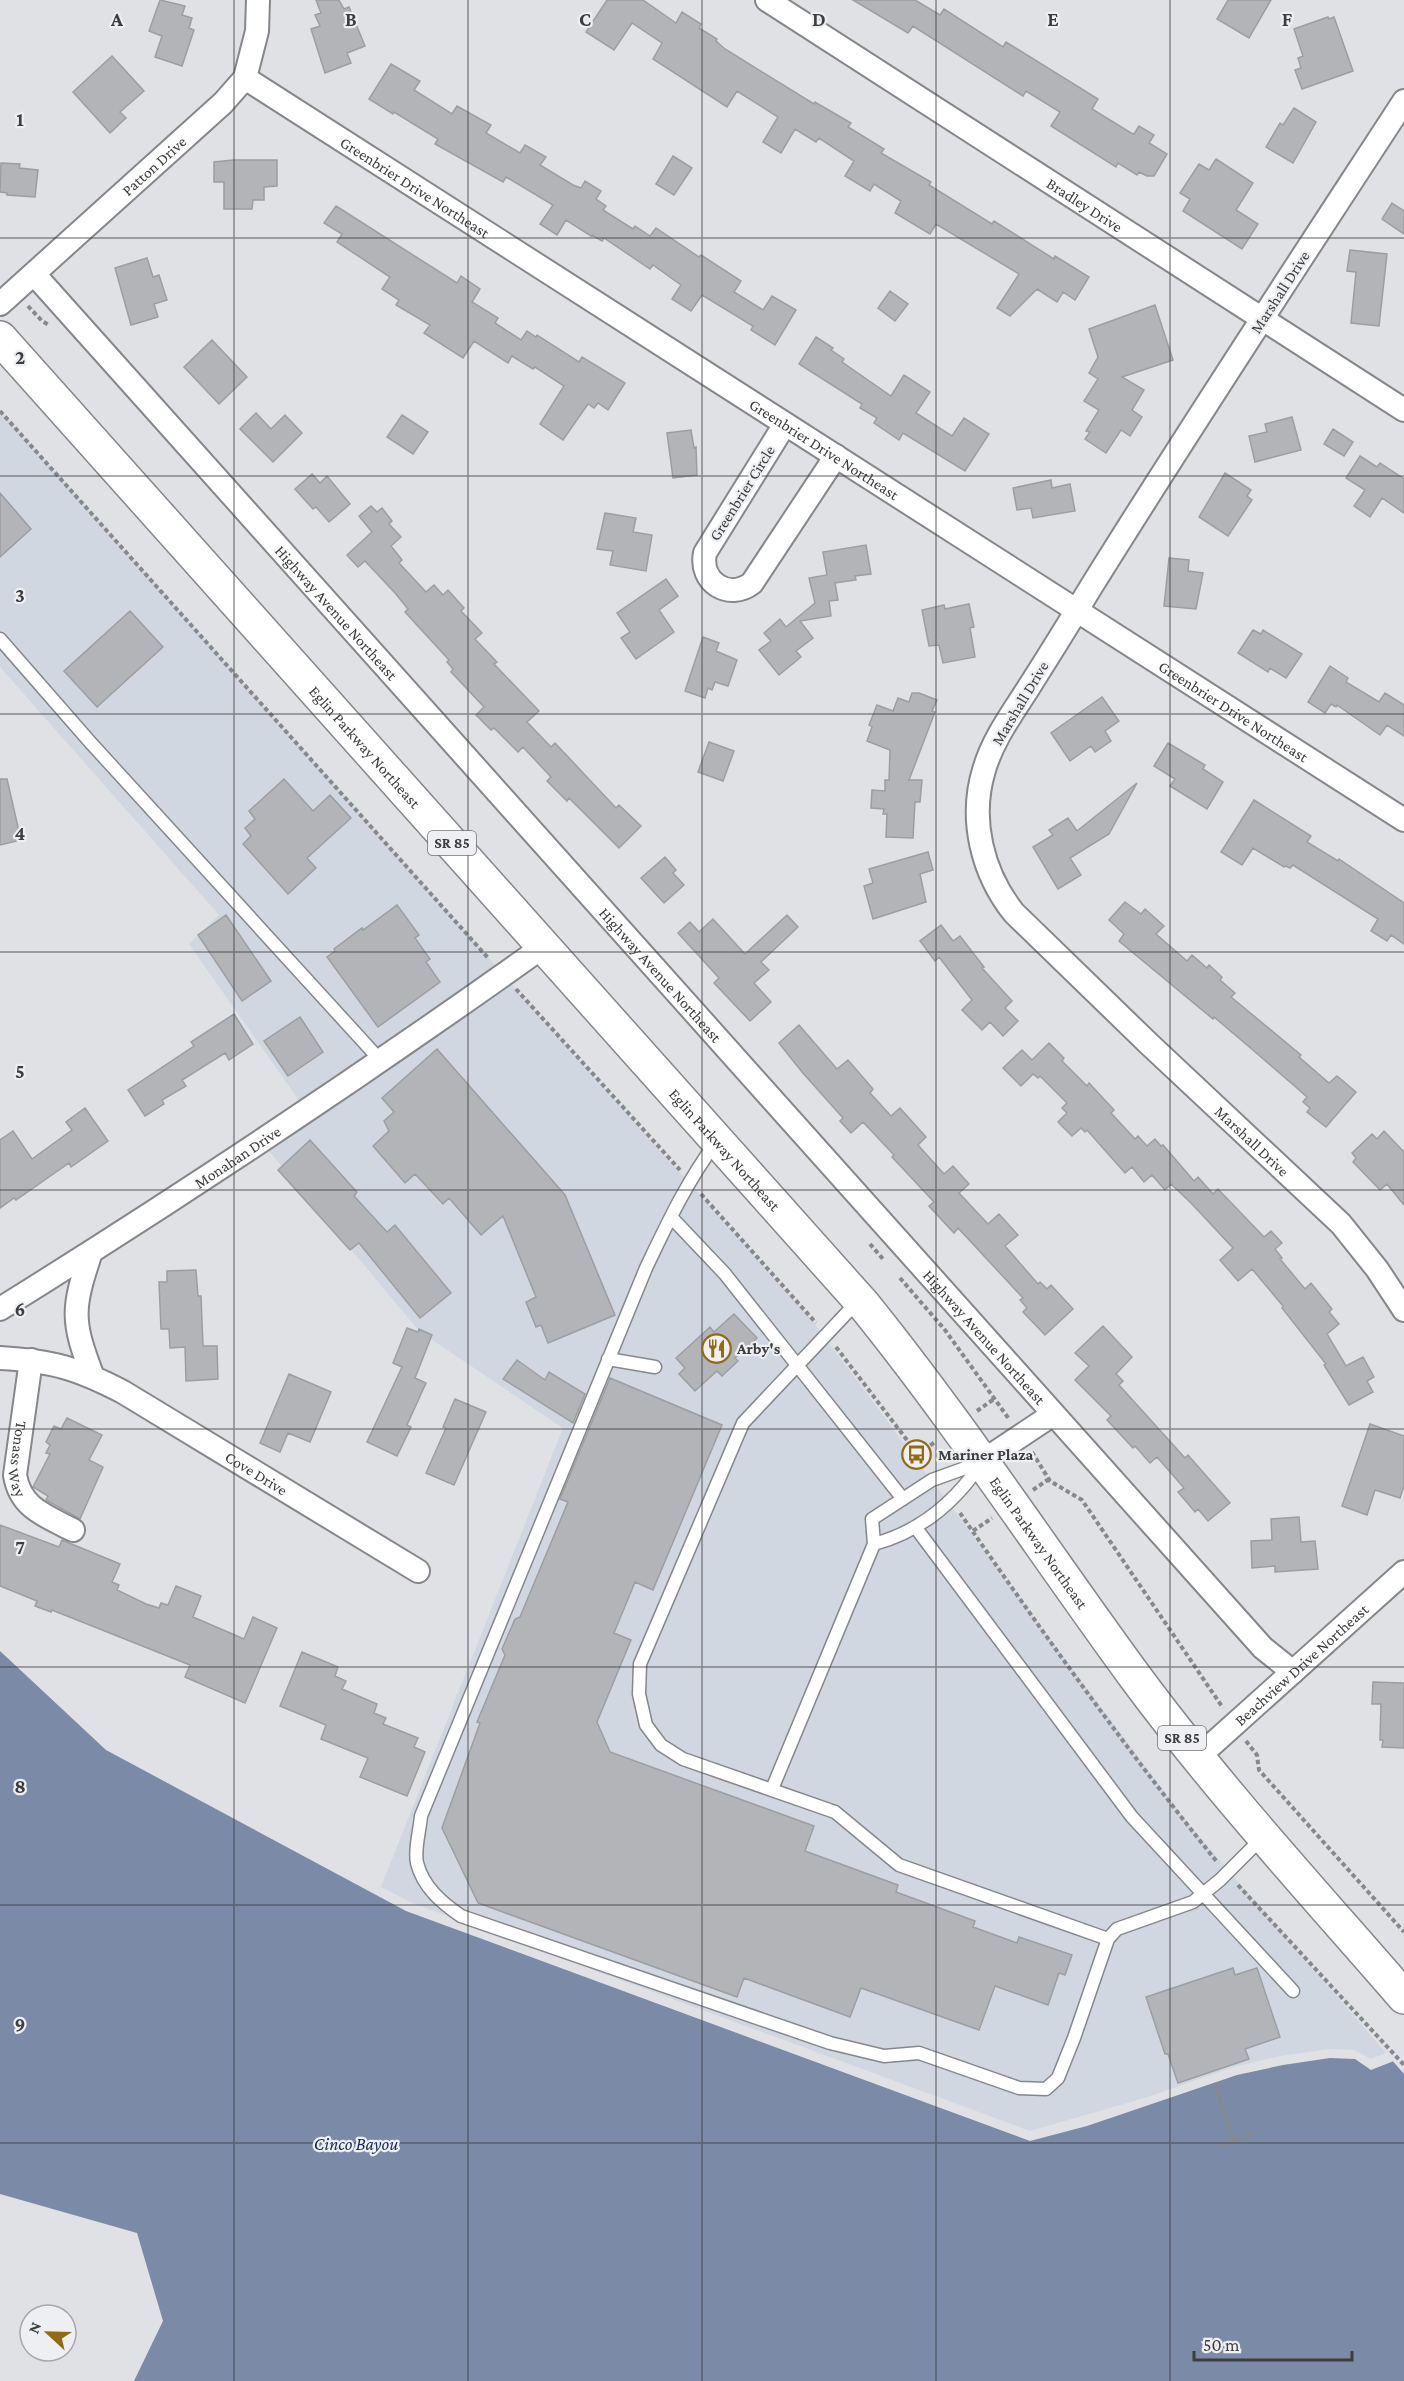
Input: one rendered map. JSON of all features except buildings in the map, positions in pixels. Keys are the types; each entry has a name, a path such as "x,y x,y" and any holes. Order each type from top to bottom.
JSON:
{"highway":[{"name":"Eglin Parkway Northeast","path":"0,338 859,1300 915,1368 1136,1678 1197,1758 1404,1997"}],"street":[{"name":"Patton Drive","path":"7,297 223,104 245,78 257,31 258,0"},
{"name":"Bradley Drive","path":"767,0 1404,410"},
{"name":"Greenbrier Drive Northeast","path":"245,78 1404,820"},
{"name":"Marshall Drive","path":"1404,101 1077,611 991,750 983,772 978,801 979,835 989,872 1003,900 1148,1043 1341,1224 1377,1269 1404,1310"},
{"name":"Highway Avenue Northeast","path":"34,274 1052,1415 1263,1648 1293,1672"},
{"name":"Greenbrier Circle","path":"786,424 705,553 704,561 708,576 718,587 732,591 746,588 752,583 836,456"},
{"name":"Monahan Drive","path":"0,1310 381,1061 544,946"},
{"path":"91,1252 77,1293 75,1317 79,1340 93,1377"},
{"name":"Cove Drive","path":"0,1358 62,1365 123,1392 418,1571"},
{"name":"Tonass Way","path":"31,1360 15,1474 17,1485 22,1498 32,1510 73,1530"},
{"path":"983,1461 1052,1415"},
{"name":"Beachview Drive Northeast","path":"1197,1758 1404,1572"}],"lane":[{"path":"0,639 90,742 381,1061"},
{"path":"718,1140 690,1180 646,1268 421,1816 417,1861 426,1884 443,1904 461,1916 830,2043 884,2056 919,2053 1019,2088 1046,2089 1058,2078 1108,1938 1117,1929 1193,1902 1227,1873 1263,1836"},
{"path":"671,1217 725,1274 903,1499"},
{"path":"859,1300 743,1423 640,1664 639,1694 646,1725 661,1745 683,1760 835,1812 898,1865 1108,1938"},
{"path":"608,1359 655,1367"},
{"path":"772,1789 874,1544 872,1519 936,1478 983,1461"},
{"path":"874,1544 897,1538 916,1528 963,1490 983,1461"},
{"path":"916,1528 1132,1817 1293,1991"}],"path":[{"path":"7,297 42,321 57,328"},
{"path":"0,411 690,1180 826,1335 936,1478"},
{"path":"869,1242 890,1266"},
{"path":"898,1275 945,1330 1021,1436 1050,1481 1074,1493 1082,1500 1233,1725 1257,1755 1259,1770 1404,1932"},
{"path":"951,1499 1080,1686 1160,1791 1227,1873 1404,2066"},
{"path":"1215,2083 1234,2141"},
{"path":"1218,2147 1252,2133"}],"shaded area":[{"path":"0,410 496,966 300,1102 189,944 219,915 0,667"},
{"path":"511,984 811,1319 1190,1826 1386,2053 1371,2059 1354,2050 1330,2049 1280,2056 1233,2067 1148,2097 1030,2131 410,1902 381,1887 563,1428 419,1331 269,1151"}],"water":[{"name":"Cinco Bayou","path":"0,1651 106,1750 406,1911 1030,2141 1087,2126 1237,2075 1330,2058 1355,2059 1371,2070 1404,2057 1404,2381 134,2381 163,2321 137,2233 0,2194"}],"pier":[{"path":"1404,2054 1404,2074 1391,2059"}],"place":[{"name":"Arby's","path":"716,1348"},
{"name":"Mariner Plaza","path":"917,1454"}]}
